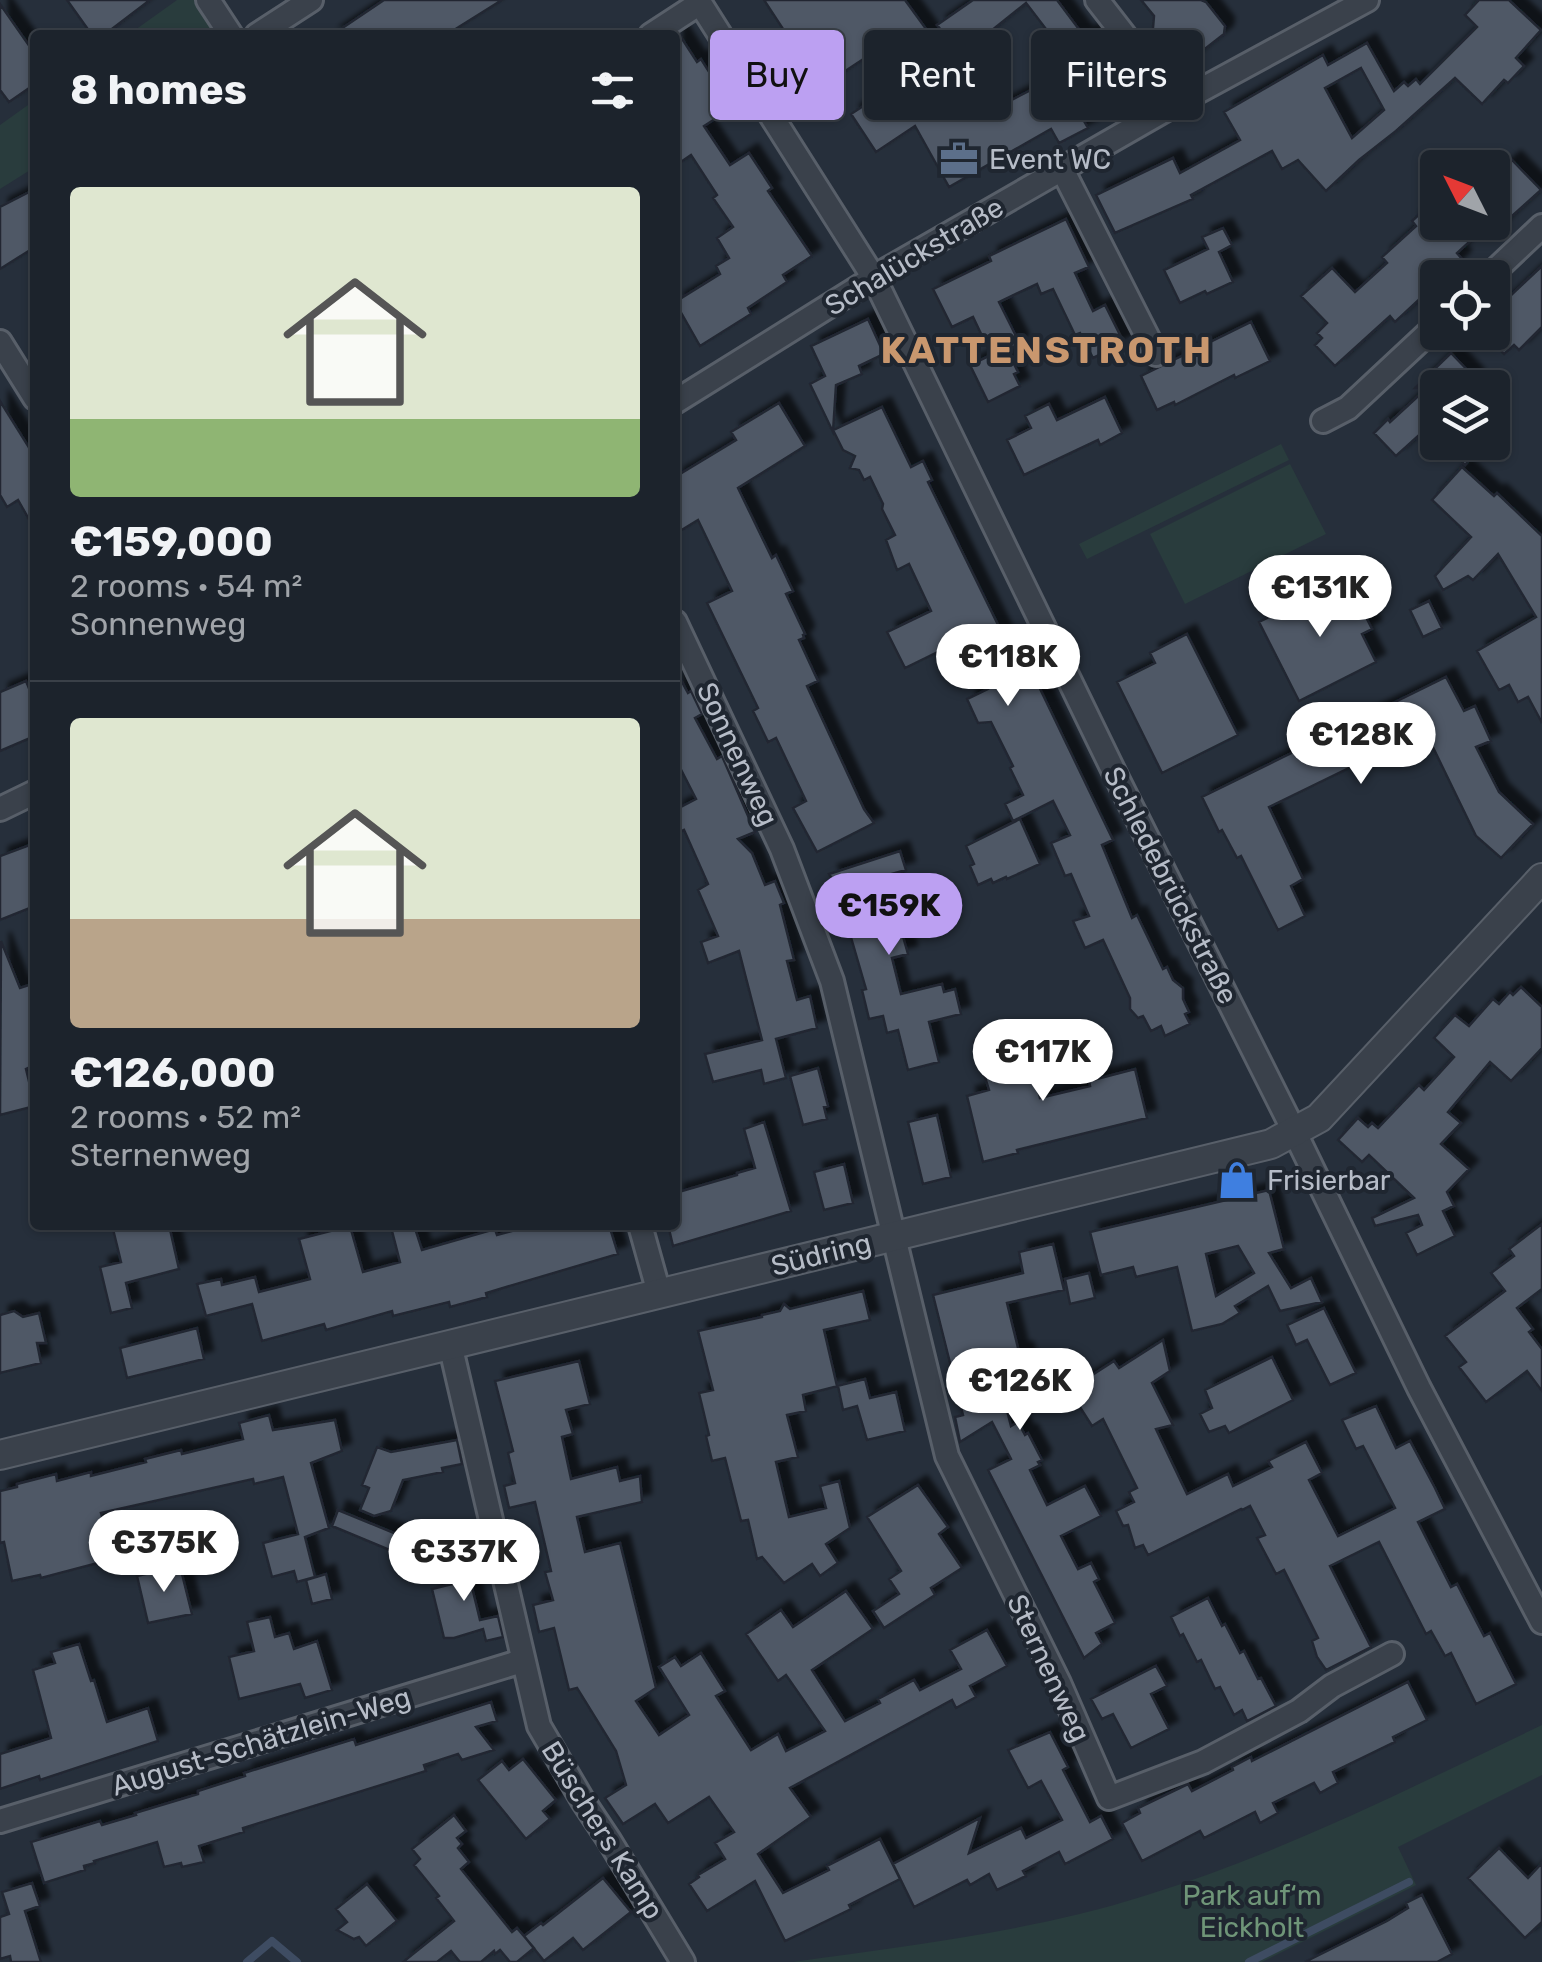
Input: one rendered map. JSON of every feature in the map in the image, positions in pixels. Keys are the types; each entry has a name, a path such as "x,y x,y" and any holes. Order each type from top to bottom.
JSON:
{"street":[{"path":"208,0 229,30"},
{"path":"265,30 310,0"},
{"path":"1097,0 1120,30"},
{"name":"Schalückstraße","path":"1203,89 1367,0"},
{"path":"659,30 699,2"},
{"name":"Schledebrückstraße","path":"699,2 874,278 1420,1388 1542,1622"},
{"name":"Schalückstraße","path":"680,399 874,278 1147,120"},
{"path":"1062,169 1156,354"},
{"path":"1506,260 1542,226"},
{"path":"1323,421 1348,408 1420,341"},
{"path":"0,342 30,390"},
{"name":"Sonnenweg","path":"680,633 782,849 832,980 895,1235"},
{"path":"0,809 30,794"},
{"name":"Südring","path":"0,1456 1271,1144 1319,1118 1542,878"},
{"path":"641,1230 658,1293"},
{"name":"Sternenweg","path":"895,1235 948,1456 1059,1683 1110,1798 1219,1753 1300,1711 1332,1686 1392,1654"},
{"name":"Büschers Kamp","path":"450,1344 539,1726 684,1962"},
{"name":"August-Schätzlein-Weg","path":"0,1820 522,1661"}],"green space":[{"path":"177,0 198,0 219,30 135,30"},
{"path":"30,104 30,170 0,189 0,125"},
{"path":"1281,444 1289,460 1087,559 1079,544"},
{"path":"1290,464 1326,534 1185,604 1150,534"},
{"name":"Park auf‘m Eickholt","path":"1542,1725 1542,1775 1398,1847 1416,1885 1262,1962 793,1962 1014,1928 1144,1896 1297,1839"}],"building":[{"path":"67,0 150,0 111,30 88,30"},
{"path":"384,0 502,0 454,30 339,30"},
{"path":"764,0 905,0 927,30 864,30 864,59 844,72 844,30 784,30"},
{"path":"973,0 1057,0 1080,30 1047,30 1026,3 992,30 941,30 937,25"},
{"path":"1141,0 1201,0 1225,26 1224,34 1203,50 1203,30 1155,30 1154,16"},
{"path":"1479,0 1509,0 1541,30 1516,58 1524,66 1508,83 1504,80 1482,104 1455,78 1326,191 1298,160 1282,169 1272,151 1191,195 1193,199 1115,233 1096,195 1173,158 1180,173 1240,140 1224,112 1323,55 1328,65 1367,43 1394,91 1404,82 1408,86 1416,79 1420,84 1477,27 1465,15","holes":["1361,68 1384,110 1352,138 1325,88"]},
{"path":"0,4 30,47 30,87 9,102 0,90"},
{"path":"680,36 697,62 701,59 710,73 710,120 713,120 704,126 730,165 749,153 772,188 768,191 812,256 783,275 787,282 748,308 751,314 700,346 680,311 680,299 720,274 716,266 729,258 717,238 733,227 713,198 717,195 691,155 680,163"},
{"path":"1031,90 1031,120 1086,120 1088,128 1059,143 1051,129 949,187 915,126 876,152 851,114 864,106 864,120 1011,120 1011,100"},
{"path":"1510,162 1541,190 1510,218"},
{"path":"30,192 30,250 0,269 0,207"},
{"path":"1420,214 1420,240 1471,240 1457,253 1461,260 1420,260 1420,299 1395,322 1390,316 1335,366 1315,345 1322,338 1317,333 1327,323 1301,296 1332,268 1355,292 1387,263 1382,257 1416,226 1412,221"},
{"path":"1066,219 1089,267 1075,273 1093,311 1105,305 1124,343 1093,358 1080,333 1075,335 1053,289 1041,294 1037,284 999,302 1020,344 1007,350 1020,386 988,402 970,365 991,355 973,317 952,327 933,289 991,261 989,256"},
{"path":"1223,228 1232,245 1219,252 1233,282 1180,303 1164,270 1208,249 1202,237"},
{"path":"1542,266 1542,327 1519,350 1514,345 1510,349 1510,296"},
{"path":"868,319 884,354 859,366 862,374 836,385 833,432 810,384 825,376 811,346"},
{"path":"1251,322 1270,361 1157,410 1141,376"},
{"path":"1451,353 1467,370 1434,370"},
{"path":"1420,394 1420,434 1396,456 1374,433 1388,419 1390,422"},
{"path":"1105,397 1122,433 1100,445 1098,440 1024,475 1007,440 1031,428 1025,416 1049,404 1057,420"},
{"path":"0,401 30,449 30,521 18,500 7,507 0,495"},
{"path":"779,403 805,446 738,488 793,591 786,594 805,634 799,640 818,681 807,686 874,823 817,852 793,808 806,801 776,738 768,742 753,711 758,708 707,603 732,591 698,520 680,531 680,474 736,440 731,432"},
{"path":"882,407 911,467 923,461 932,480 928,482 1007,643 1016,639 1113,840 1102,845 1132,918 1137,915 1163,969 1167,967 1173,980 1183,988 1190,1024 1165,1036 1161,1026 1151,1031 1143,1016 1138,1018 1130,1009 1130,998 1103,940 1085,948 1073,921 1089,916 1071,874 1065,876 1051,843 1070,835 1053,801 1013,821 1005,804 1023,795 991,722 978,723 967,699 988,689 968,648 942,661 938,652 905,668 887,632 931,611 909,564 897,570 886,540 895,535 883,504 870,477 864,480 859,470 850,468 855,456 843,450 833,430"},
{"path":"1462,467 1494,496 1497,493 1542,536 1542,723 1528,697 1518,702 1509,685 1499,690 1477,651 1536,617 1498,554 1473,580 1468,576 1443,590 1435,576 1471,537 1432,500"},
{"path":"1347,579 1372,629 1362,634 1376,662 1299,701 1259,622"},
{"path":"1429,601 1442,628 1423,637 1410,610"},
{"path":"1187,634 1238,735 1162,773 1117,682 1155,663 1150,653"},
{"path":"1446,677 1464,711 1475,706 1491,741 1476,747 1499,792 1533,824 1501,858 1476,836 1425,731 1269,807 1303,879 1291,886 1305,916 1278,930 1241,856 1237,858 1222,830 1219,832 1202,797"},
{"path":"680,678 688,693 691,691 702,714 695,718 717,759 722,756 755,832 738,839 752,853 765,885 775,881 784,903 780,905 794,960 787,961 797,1000 810,996 817,1028 776,1039 786,1078 764,1084 761,1070 713,1082 705,1054 762,1040 739,951 708,963 701,942 718,936 698,890 708,884 684,830 680,832 680,807 696,799 680,768"},
{"path":"26,681 30,691 30,738 0,751 0,692"},
{"path":"1020,819 1040,864 1007,879 993,883 991,879 978,885 966,846"},
{"path":"30,845 30,908 0,920 0,856"},
{"path":"900,851 906,870 891,874 898,896 892,898 908,954 892,958 901,994 942,984 944,992 955,989 961,1014 929,1022 939,1062 908,1070 898,1030 887,1033 883,1016 869,1019 862,990 866,989 829,874"},
{"path":"1,941 20,988 30,985 30,1067 26,1069 30,1107 0,1115"},
{"path":"1521,987 1542,1007 1542,1048 1511,1081 1490,1062 1448,1112 1461,1123 1441,1144 1469,1169 1447,1192 1454,1206 1443,1211 1455,1236 1417,1255 1406,1233 1422,1225 1418,1215 1375,1226 1372,1218 1414,1198 1369,1155 1362,1162 1338,1140 1358,1118 1368,1127 1372,1123 1378,1128 1419,1085 1424,1090 1454,1057 1434,1038 1455,1015 1469,1026 1493,999 1499,1004"},
{"path":"994,1036 998,1048 1015,1044 1018,1057 1030,1054 1040,1098 1090,1086 1089,1081 1135,1069 1147,1118 983,1162 967,1096 989,1090 974,1042"},
{"path":"818,1068 828,1106 824,1107 827,1119 803,1125 790,1076"},
{"path":"937,1115 951,1177 923,1184 908,1122"},
{"path":"764,1122 791,1211 673,1246 669,1230 680,1230 680,1192 755,1168 744,1129"},
{"path":"844,1164 853,1203 824,1210 814,1172"},
{"path":"1269,1190 1284,1249 1269,1253 1291,1288 1311,1278 1322,1302 1280,1311 1268,1286 1235,1306 1240,1313 1222,1324 1192,1331 1177,1267 1136,1277 1133,1267 1101,1275 1090,1232","holes":["1238,1246 1254,1273 1216,1296 1206,1254"]},
{"path":"1542,1224 1542,1289 1517,1308 1542,1349 1542,1391 1527,1371 1486,1402 1459,1367 1466,1362 1445,1336 1505,1291 1491,1273 1514,1256 1509,1249"},
{"path":"113,1230 170,1230 179,1269 126,1283 132,1308 111,1313 100,1267 121,1262"},
{"path":"334,1230 351,1230 363,1272 400,1262 392,1231 416,1230 422,1250 492,1230 497,1235 516,1230 611,1230 618,1254 450,1307 449,1302 393,1316 392,1311 326,1330 324,1324 262,1341 252,1304 206,1316 197,1284 221,1279 222,1285 255,1277 259,1292 310,1279 299,1239"},
{"path":"1053,1244 1064,1290 1007,1303 1019,1352 1024,1351 1030,1372 999,1379 1011,1426 1018,1422 1042,1460 1030,1470 1047,1505 1085,1486 1101,1516 1061,1536 1078,1569 1091,1563 1099,1579 1094,1582 1115,1623 1096,1633 1102,1644 1084,1658 988,1470 1011,1459 992,1422 960,1442 955,1417 963,1415 933,1295 1023,1273 1019,1252"},
{"path":"1089,1273 1095,1298 1070,1304 1065,1279"},
{"path":"863,1291 870,1320 824,1330 837,1386 865,1379 870,1398 896,1392 905,1431 867,1440 857,1406 843,1410 838,1386 803,1395 806,1411 787,1415 798,1457 776,1462 789,1517 826,1508 820,1486 839,1481 850,1528 826,1544 838,1563 820,1576 812,1564 784,1583 762,1557 757,1559 748,1520 741,1521 725,1458 712,1461 699,1393 713,1390 698,1331 762,1317 780,1311 784,1304 790,1309"},
{"path":"1324,1308 1356,1373 1330,1385 1307,1340 1296,1345 1287,1325"},
{"path":"14,1311 23,1317 39,1313 46,1343 37,1343 41,1363 0,1373 0,1315"},
{"path":"197,1328 204,1359 127,1378 120,1348"},
{"path":"1163,1340 1170,1371 1152,1383 1173,1425 1156,1429 1187,1494 1228,1474 1233,1486 1272,1467 1268,1461 1306,1442 1322,1473 1309,1480 1338,1536 1395,1508 1363,1446 1356,1449 1342,1420 1376,1406 1396,1448 1410,1441 1435,1488 1445,1509 1418,1522 1451,1587 1457,1584 1484,1636 1490,1633 1516,1684 1476,1704 1451,1653 1445,1656 1431,1631 1426,1634 1379,1542 1330,1566 1371,1647 1326,1670 1312,1641 1318,1638 1284,1570 1276,1574 1257,1538 1265,1535 1250,1506 1148,1555 1143,1545 1135,1548 1128,1525 1123,1526 1116,1511 1134,1502 1129,1492 1137,1488 1103,1419 1092,1426 1069,1390 1114,1361 1119,1368"},
{"path":"1272,1357 1293,1400 1229,1433 1225,1426 1209,1432 1200,1414 1212,1408 1205,1390"},
{"path":"579,1361 590,1404 566,1410 573,1434 562,1437 571,1479 617,1467 620,1481 640,1476 642,1502 577,1517 585,1552 620,1543 656,1688 636,1701 659,1735 689,1715 659,1667 675,1657 681,1666 701,1653 725,1691 716,1696 751,1750 778,1734 786,1751 825,1731 786,1675 778,1681 746,1634 781,1610 793,1627 846,1591 873,1629 812,1670 845,1721 914,1680 920,1690 961,1669 950,1650 987,1630 1007,1666 970,1686 976,1697 956,1708 952,1700 790,1788 811,1817 758,1854 783,1893 880,1839 900,1879 849,1905 851,1909 785,1941 755,1881 707,1911 689,1884 725,1859 715,1843 734,1832 709,1797 668,1823 655,1804 623,1824 605,1798 626,1785 616,1751 577,1688 569,1690 554,1628 539,1632 533,1605 553,1600 545,1572 551,1571 535,1502 509,1508 504,1486 515,1483 508,1453 513,1451 495,1381"},
{"path":"269,1415 273,1430 335,1420 342,1451 311,1463 329,1528 305,1537 315,1577 297,1582 294,1571 272,1577 263,1543 298,1534 283,1477 254,1484 253,1479 101,1513 113,1559 41,1578 40,1575 12,1581 4,1542 0,1543 0,1491 56,1474 57,1481 91,1472 91,1476 181,1450 182,1454 243,1439 239,1423"},
{"path":"457,1440 462,1464 403,1480 391,1511 374,1516 360,1510 369,1488 362,1485 377,1447 391,1452"},
{"path":"918,1485 948,1527 939,1534 962,1568 931,1588 935,1595 884,1628 873,1611 899,1594 889,1579 901,1571 867,1517"},
{"path":"338,1510 399,1535 392,1551 332,1526"},
{"path":"184,1535 189,1558 165,1564 160,1542"},
{"path":"483,1558 488,1579 471,1583 480,1620 498,1616 503,1637 486,1641 483,1629 444,1638 432,1589 456,1583 452,1566"},
{"path":"180,1566 192,1614 148,1623 137,1576"},
{"path":"326,1574 332,1599 312,1604 306,1580"},
{"path":"1208,1598 1222,1626 1225,1624 1240,1653 1244,1651 1276,1706 1247,1721 1242,1710 1234,1715 1220,1687 1215,1689 1201,1660 1197,1662 1171,1617"},
{"path":"270,1617 275,1637 289,1633 294,1649 317,1641 332,1690 305,1698 300,1684 239,1699 229,1657 254,1651 247,1622"},
{"path":"79,1644 107,1722 148,1708 158,1741 40,1780 39,1776 0,1789 0,1754 51,1738 33,1670 55,1663 51,1652"},
{"path":"1156,1666 1167,1686 1151,1694 1169,1729 1131,1748 1113,1714 1102,1719 1091,1699"},
{"path":"1408,1682 1427,1720 1393,1737 1395,1742 1333,1772 1338,1783 1320,1793 1314,1783 1273,1803 1278,1813 1260,1823 1255,1812 1204,1838 1200,1831 1142,1861 1122,1823 1140,1813 1138,1808 1188,1784 1192,1791 1251,1757 1252,1761"},
{"path":"491,1702 497,1721 476,1727 494,1750 462,1760 458,1754 424,1765 426,1771 243,1828 244,1832 199,1846 204,1862 164,1867 157,1842 94,1861 84,1866 85,1870 44,1883 31,1842 100,1821 102,1825 136,1815 245,1776 244,1773 354,1739 356,1745"},
{"path":"1050,1732 1068,1767 1063,1770 1090,1822 1101,1816 1113,1839 1065,1864 1059,1852 1023,1871 1026,1876 997,1890 989,1874 970,1885 967,1880 914,1907 893,1864 980,1818 969,1853 1021,1828 1026,1838 1062,1820 1041,1781 1028,1788 1008,1750"},
{"path":"523,1759 556,1800 543,1811 550,1819 526,1839 478,1780 502,1761 509,1770"},
{"path":"454,1815 466,1831 457,1838 462,1844 458,1848 469,1862 461,1869 512,1932 517,1928 534,1948 517,1962 510,1962 500,1950 481,1962 460,1962 451,1951 437,1962 403,1962 454,1921 414,1865 420,1859 412,1849"},
{"path":"1499,1848 1528,1878 1542,1863 1542,1922 1525,1938 1468,1878"},
{"path":"603,1878 631,1912 583,1950 573,1938 544,1961 524,1936"},
{"path":"32,1883 40,1906 25,1911 41,1962 11,1962 10,1956 0,1959 0,1917 9,1914 2,1892"},
{"path":"367,1884 397,1921 366,1946 359,1937 354,1939 337,1930 347,1922 336,1909"},
{"path":"1422,1895 1452,1954 1437,1962 1305,1962 1387,1921 1408,1908 1406,1903"}],"waterway":[{"path":"1249,1962 1409,1882"},
{"path":"247,1962 272,1941 297,1962"}],"place":[{"name":"Event WC","path":"959,159"},
{"name":"Frisierbar","path":"1237,1180"}],"district":[{"name":"KATTENSTROTH","path":"1047,350"}]}
